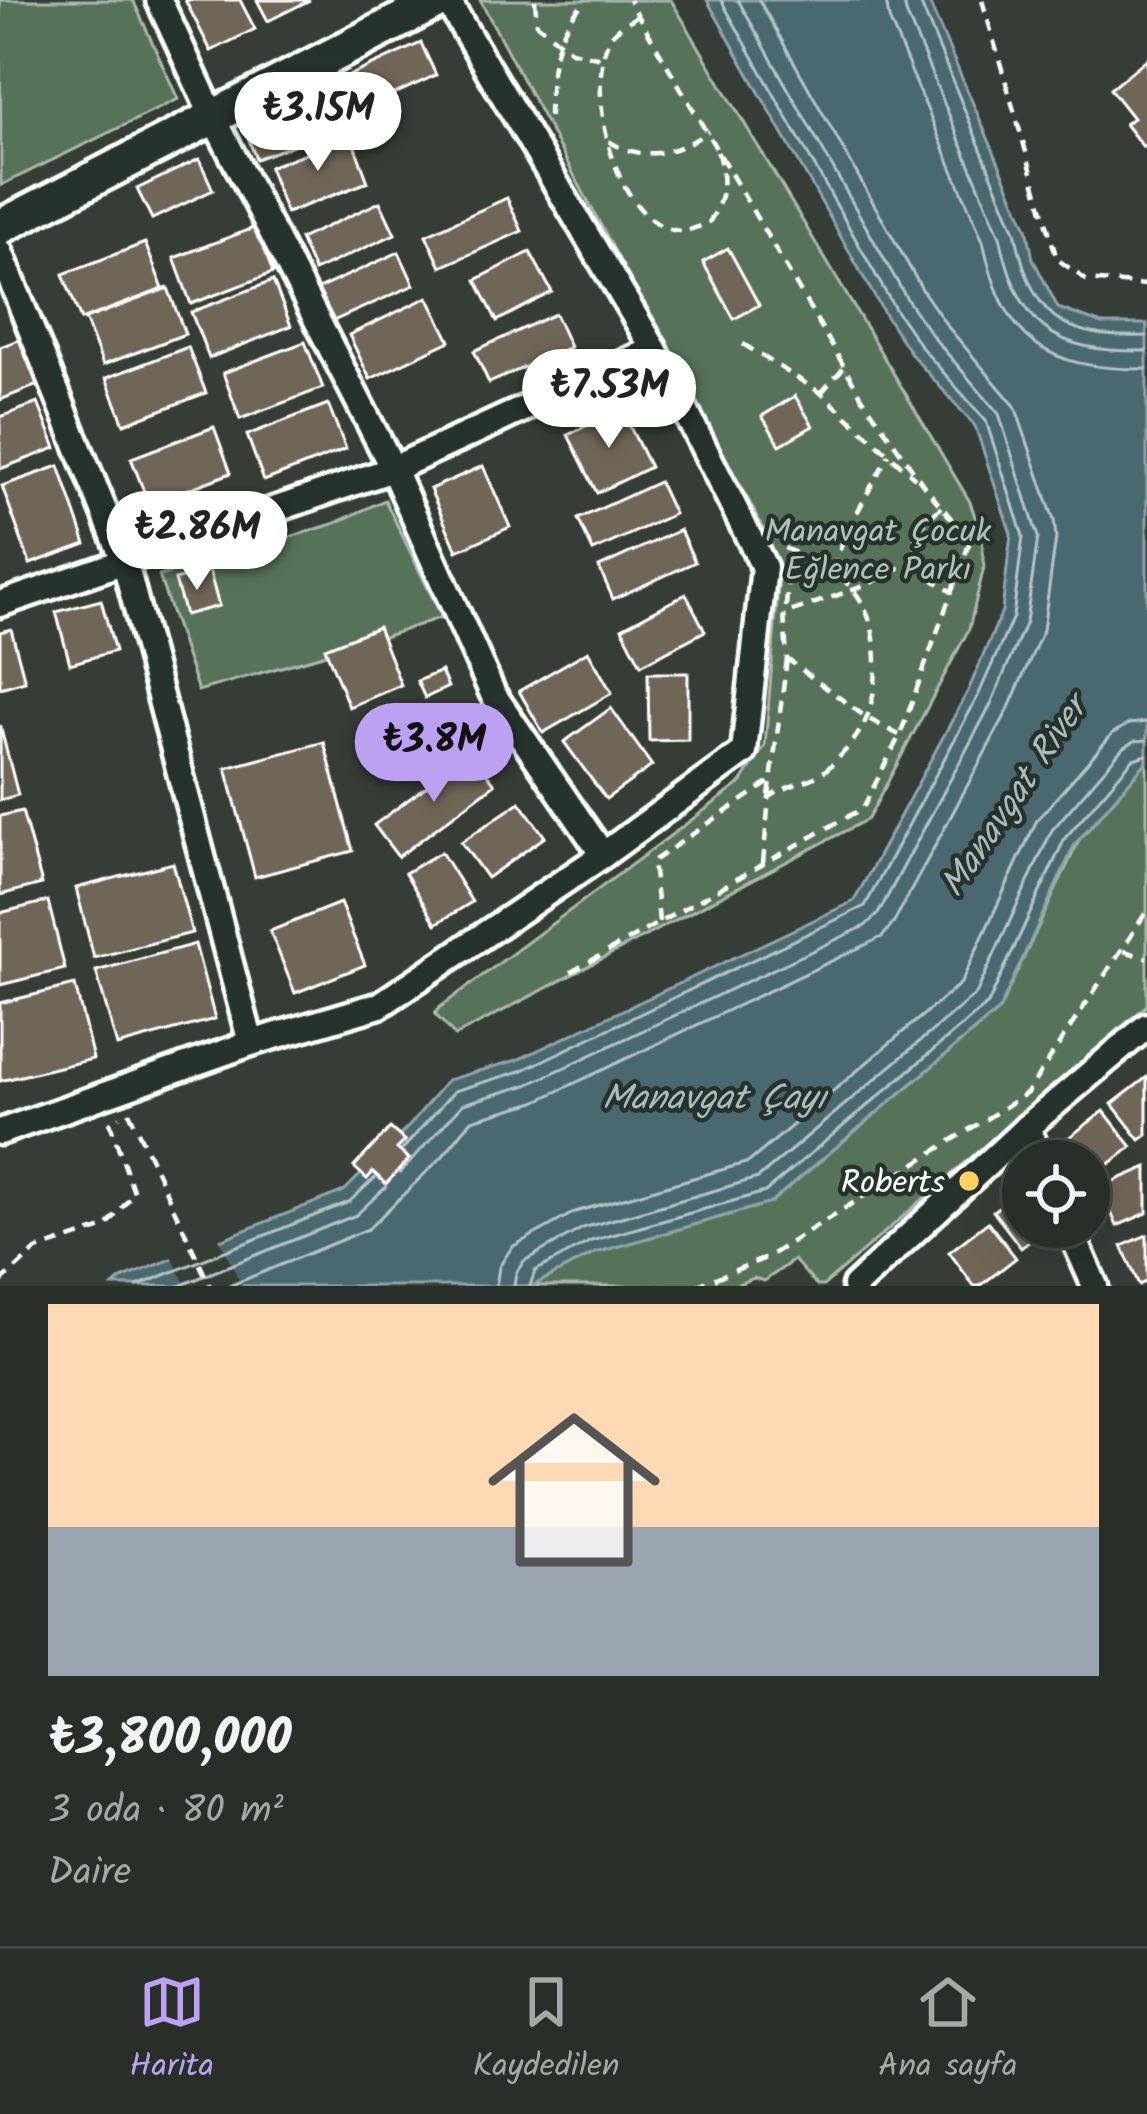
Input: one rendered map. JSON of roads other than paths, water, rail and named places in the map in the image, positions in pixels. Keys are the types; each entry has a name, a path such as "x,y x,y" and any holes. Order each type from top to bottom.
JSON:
{"street":[{"path":"159,0 213,117 393,469 493,694 603,856"},
{"path":"0,227 443,0 654,349 764,567 744,752 603,856 380,1005 251,1043 0,1132"},
{"path":"0,252 125,563 251,1043"},
{"path":"0,604 393,469 654,349"},
{"path":"855,1286 1027,1127 1147,1026"},
{"path":"1027,1127 1032,1140"},
{"path":"1078,1248 1094,1286"}],"water":[{"name":"Manavgat Çayı","path":"707,0 928,0 1027,228 1033,259 1058,308 1102,324 1147,324 1147,761 1075,844 999,1010 770,1203 595,1253 532,1286 113,1286 344,1191 447,1080 517,1060 854,901 968,691 1002,611 1011,534 975,426 912,355 885,315"}],"place":[{"name":"Roberts","path":"969,1181"}],"park label":[{"name":"Manavgat Çocuk Eğlence Parkı","path":"878,549"}],"water label":[{"name":"Manavgat River","path":"1012,796"}]}
